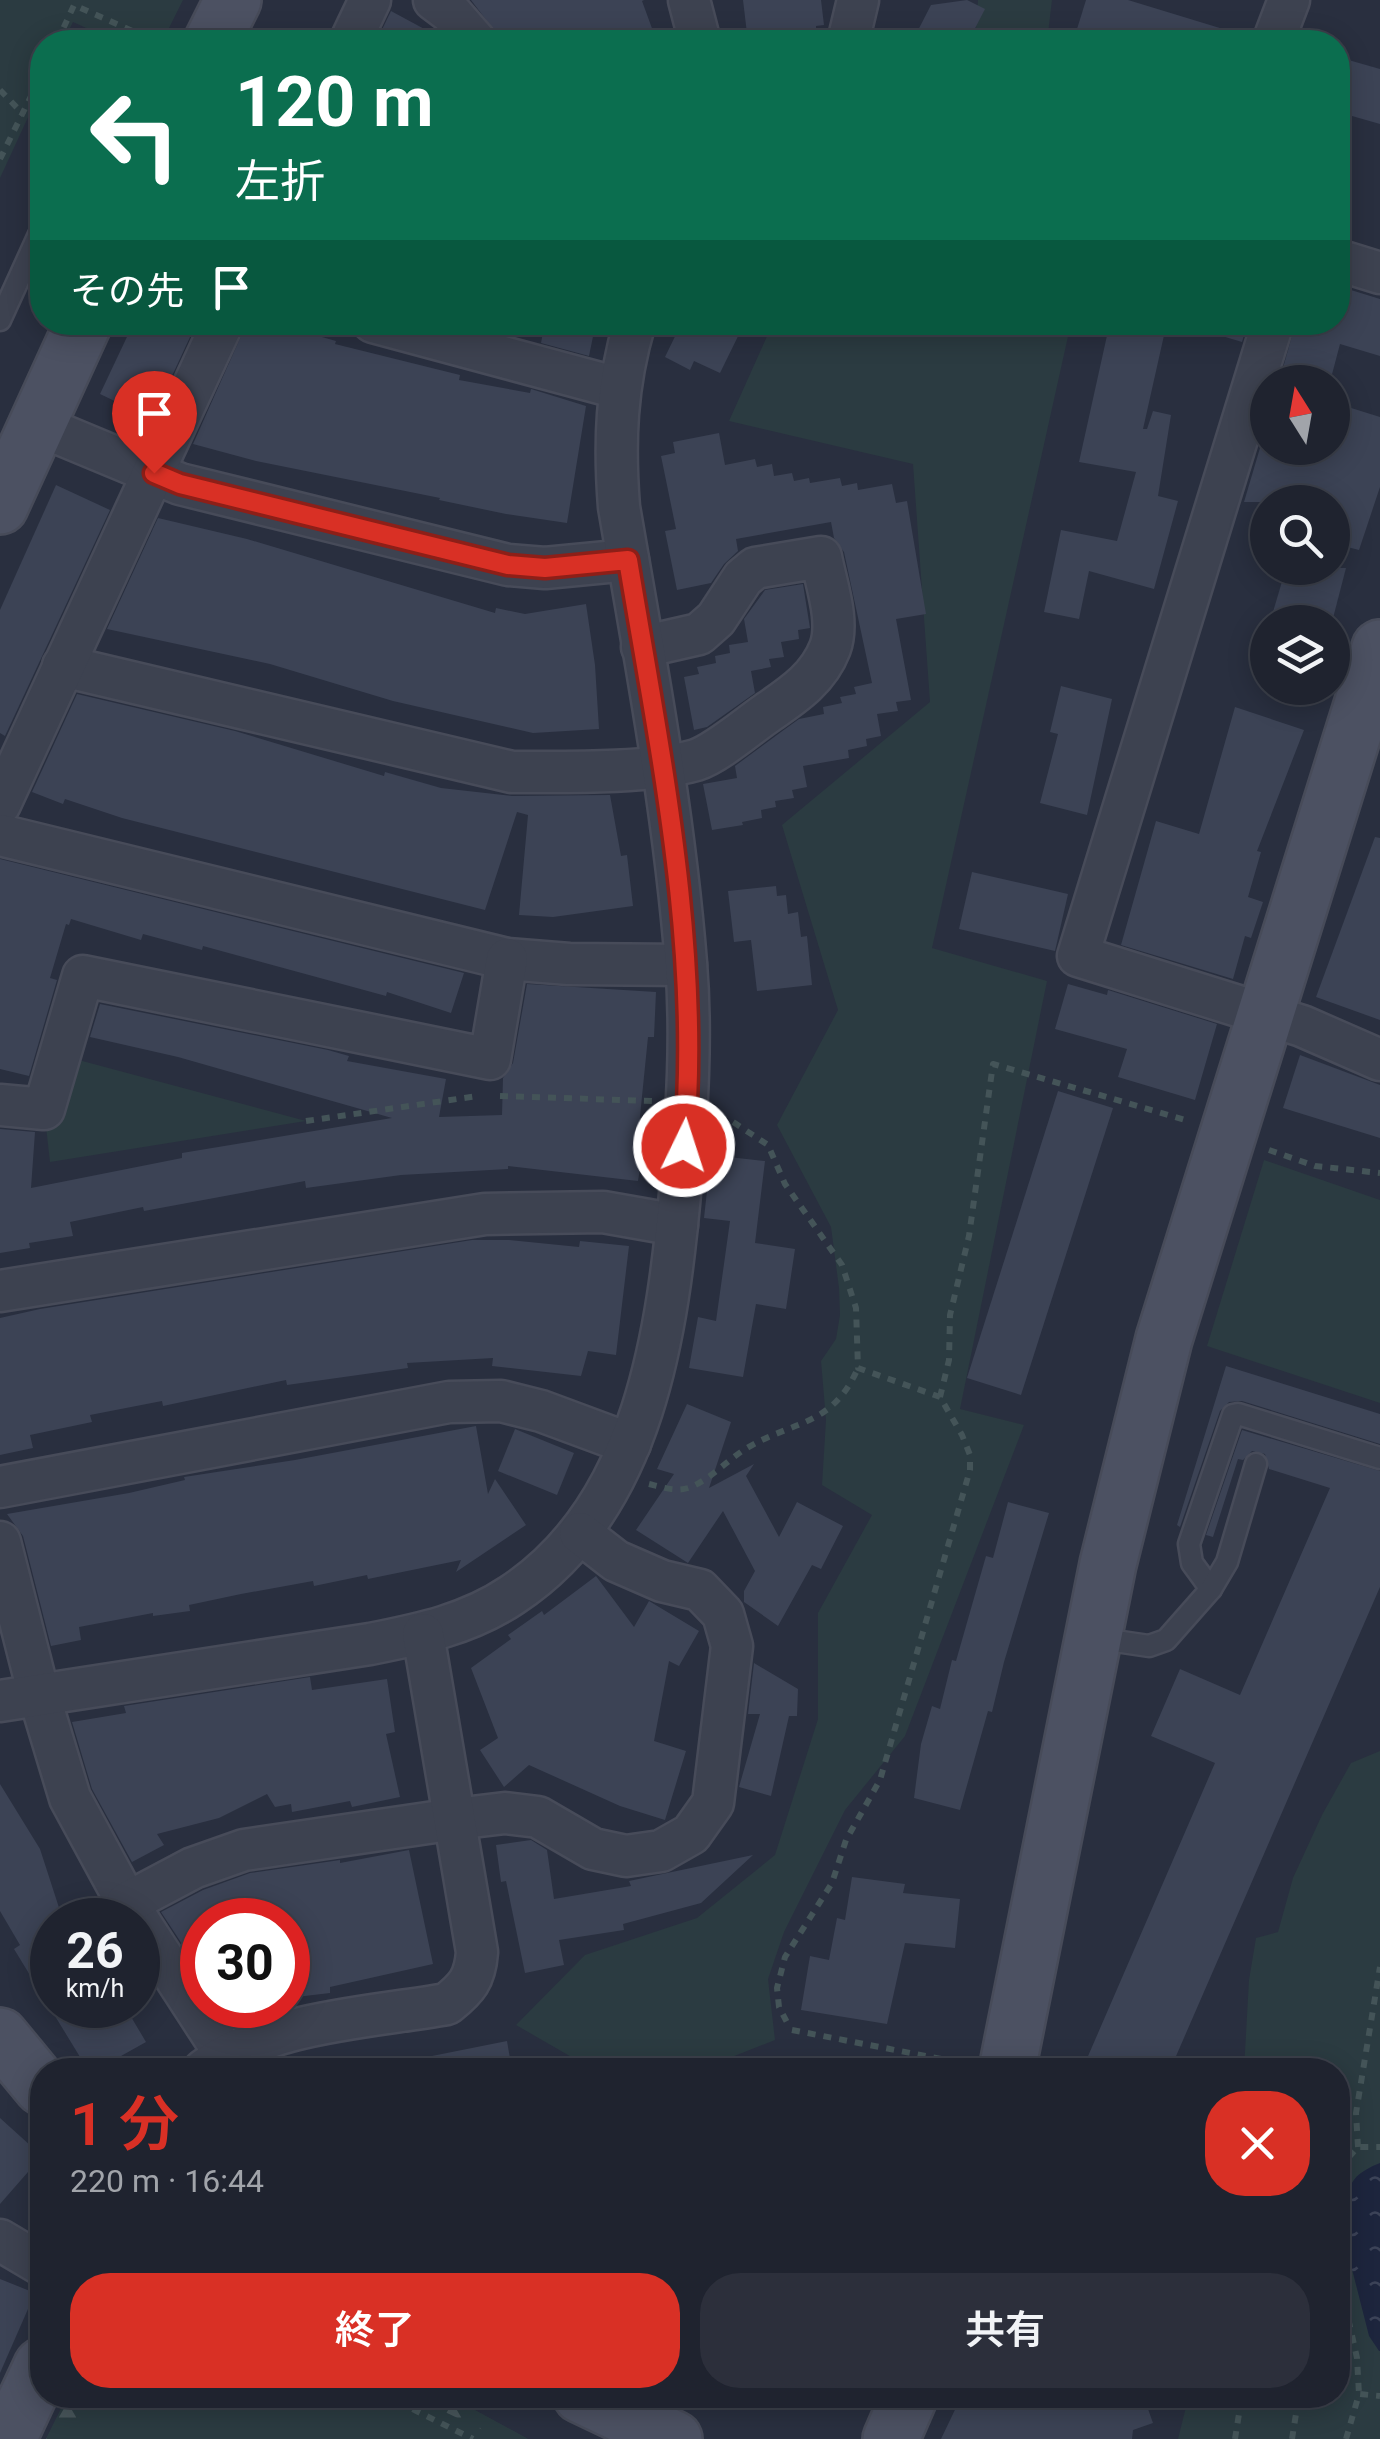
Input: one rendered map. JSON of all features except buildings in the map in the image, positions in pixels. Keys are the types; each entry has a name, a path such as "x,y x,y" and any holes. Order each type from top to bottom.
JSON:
{"street":[{"path":"218,30 234,0"},
{"path":"356,30 370,0"},
{"path":"434,0 466,30"},
{"path":"689,0 697,30"},
{"path":"851,30 858,0"},
{"path":"1277,30 1288,0"},
{"path":"1350,264 1380,273"},
{"path":"0,506 28,433 77,335"},
{"path":"0,804 217,335"},
{"path":"446,335 618,388"},
{"path":"20,1698 423,1634 473,1618 514,1594 580,1533 621,1461 663,1333 688,1106 686,964 614,450 618,388 632,335"},
{"path":"1269,335 1078,956 1302,1026 1380,1060"},
{"path":"28,433 180,484 508,565 545,568 628,560"},
{"path":"62,666 512,772 661,765 699,759 802,689 818,672 831,646 834,627 821,557 755,568 743,578 716,619 699,634 642,647"},
{"path":"992,2058 1164,1339 1246,1140 1265,1014 1380,648"},
{"path":"0,835 507,959 568,964 686,964"},
{"path":"0,1105 44,1109 83,976 490,1059 507,959"},
{"path":"0,1291 485,1214 603,1212 677,1226"},
{"path":"0,1487 449,1402 501,1401 542,1411 621,1461"},
{"path":"136,1898 192,1868 244,1850 455,1818 505,1813 538,1817 593,1850 626,1856 662,1851 691,1834 713,1803 732,1646 723,1614 700,1590 662,1581 616,1560 580,1533"},
{"path":"0,1542 20,1698 124,1898"},
{"path":"222,2058 266,2036 447,2004 468,1988 476,1970 476,1952 423,1634"},
{"path":"160,1963 212,2058"},
{"path":"0,2036 30,2072"},
{"path":"0,2240 30,2258"},
{"path":"8,2439 30,2392"},
{"path":"608,2408 674,2439"},
{"path":"891,2439 904,2408"}],"lane":[{"path":"0,320 30,254"},
{"path":"1211,1589 1192,1563 1189,1544 1232,1415 1380,1458"},
{"path":"1092,1638 1139,1646 1166,1640 1211,1589 1227,1562 1256,1464"}],"path":[{"path":"62,30 75,2 132,30"},
{"path":"0,90 24,115"},
{"path":"0,159 30,101"},
{"path":"940,1397 948,1360 950,1314 969,1236 993,1064 1246,1140 1315,1166 1380,1173"},
{"path":"306,1120 486,1095 638,1098 688,1106 733,1122 768,1145 785,1184 842,1265 856,1308 858,1368 848,1390 817,1418 749,1447 691,1487 678,1490 621,1461"},
{"path":"858,1368 940,1397 962,1435 970,1455 970,1470 880,1780 846,1840 832,1883 785,1957 778,1988 779,2007 791,2029 939,2058"},
{"path":"1350,2156 1358,2147 1356,2113 1380,1967"},
{"path":"1358,2147 1380,2148"},
{"path":"1346,2439 1359,2394 1350,2330"},
{"path":"1359,2394 1380,2396"},
{"path":"411,2408 474,2439"},
{"path":"1235,2439 1240,2408"},
{"path":"1292,2439 1297,2408"}],"green space":[{"path":"0,0 183,0 168,30 91,30 73,22 69,30 30,30 30,113 0,178"},
{"path":"978,0 1052,0 1048,30 976,30"},
{"path":"768,335 1068,335 932,948 1047,981 960,1409 1024,1425 905,1736 845,1810 784,1932 768,1979 775,2040 729,2058 573,2058 516,2025 585,1955 697,1918 775,1855 818,1719 818,1613 872,1515 822,1485 826,1420 821,1361 836,1339 839,1288 831,1227 777,1125 838,1010 782,825 930,702 913,464 729,421"},
{"path":"60,1055 306,1121 50,1162 44,1109"},
{"path":"1264,1160 1380,1200 1380,1403 1207,1346"},
{"path":"1380,1751 1380,2439 1178,2439 1186,2408 1350,2408 1350,2058 1245,2058 1249,1980 1256,1938 1278,1932 1293,1878 1351,1763"},
{"path":"62,2408 471,2408 528,2439 46,2439"},
{"path":"62,2408 81,2408 66,2439 46,2439"},
{"path":"436,2408 471,2408 528,2439 502,2439"}],"water":[{"path":"1380,2163 1380,2351 1369,2336 1350,2261 1350,2187 1364,2171"}],"route":[{"path":"154,473 180,484 508,565 545,568 628,560 661,765 686,964 689,1042 684,1146"}]}
